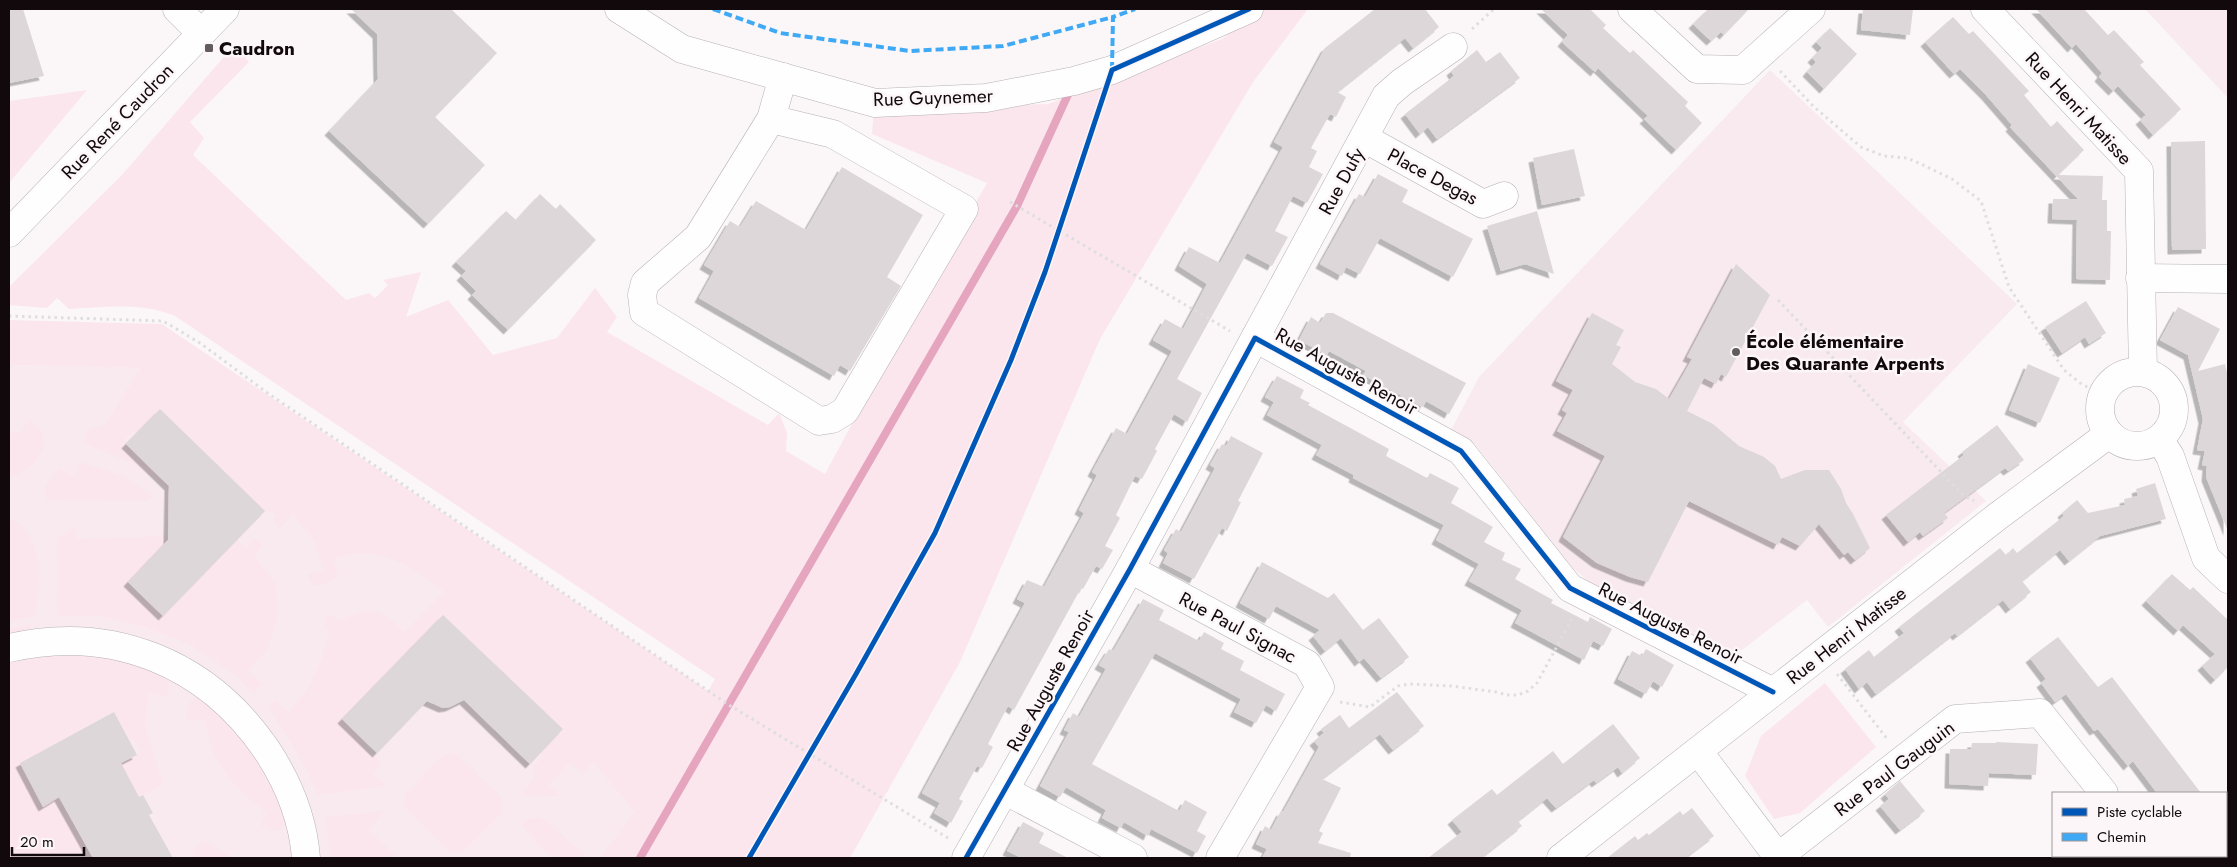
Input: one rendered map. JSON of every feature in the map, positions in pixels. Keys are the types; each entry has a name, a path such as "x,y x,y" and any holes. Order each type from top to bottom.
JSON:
{"street":[{"path":"177,9 201,33"},
{"name":"Rue René Caudron","path":"9,233 225,9"},
{"name":"Rue Guynemer","path":"619,9 682,49 876,103 986,98 1074,81 1112,70 1248,9"},
{"path":"1632,9 1696,69 1744,70 1811,9"},
{"name":"Rue Henri Matisse","path":"1985,9 2139,171 2143,372"},
{"name":"Rue Dufy","path":"1253,341 1386,96 1402,82 1453,47"},
{"path":"771,119 833,134 964,209 845,411 832,420 819,421 644,312 642,295 646,283 698,237 771,119 783,77"},
{"name":"Place Degas","path":"1364,138 1483,204 1504,196"},
{"path":"2140,278 2228,279"},
{"name":"Rue Auguste Renoir","path":"968,855 1130,570 1253,341 1461,452 1570,588 1772,692"},
{"path":"2130,372 2143,372 2157,376 2167,386 2174,400 2174,414 2169,428 2160,439 2147,445 2134,446 2120,442 2110,434 2102,422 2100,408 2102,395 2109,384 2119,376 2130,372"},
{"name":"Rue Henri Matisse","path":"1562,858 1998,516 2110,434"},
{"path":"2160,439 2170,456 2206,558 2228,579"},
{"name":"Rue Paul Signac","path":"1130,570 1307,664 1320,687"},
{"path":"9,648 45,642 90,642 116,645 143,652 166,662 208,687 242,717 273,760 287,785 297,810 306,858"},
{"path":"1220,858 1320,687"},
{"name":"Rue Paul Gauguin","path":"1779,858 1954,719 2040,712 2103,792"},
{"path":"1698,751 1779,858"},
{"path":"1006,790 1133,858"}],"path":[{"path":"1762,53 1814,107 1842,133 1861,147 1884,156 1907,158 1921,164 1952,180 1981,201 2009,287 2064,370 2080,384 2102,395"},
{"path":"749,858 810,755 935,533 1011,360 1060,231 1112,70"},
{"path":"1010,202 1133,275 1253,341"},
{"path":"1778,300 1962,494 1998,516"},
{"path":"9,316 163,322 200,343 269,394 730,705 968,855"},
{"path":"1320,687 1342,703 1370,707 1398,686 1409,684 1452,686 1507,695 1528,691 1536,683 1584,596"},
{"path":"1822,654 1903,759"}],"shaded area":[{"path":"1263,9 1308,9 1253,82 1100,339 960,662 850,858 600,858 635,812 593,761 583,773 569,763 549,785 559,796 521,795 535,778 533,767 542,757 540,754 563,729 443,615 342,719 366,743 364,746 381,763 372,774 386,786 318,795 305,766 269,707 275,700 289,712 309,687 321,660 330,632 324,621 329,615 341,620 361,612 376,612 389,618 405,632 444,592 425,577 405,565 383,556 360,553 333,559 338,577 322,585 313,585 307,575 324,570 314,541 293,514 280,527 273,520 277,514 265,511 160,409 136,433 133,431 123,441 180,496 134,464 84,443 87,430 105,424 141,368 9,365 9,320 162,324 708,691 715,679 175,316 150,309 123,306 69,309 57,298 47,308 9,305 9,287 122,175 234,45 249,62 190,122 204,138 193,155 346,300 369,293 375,298 388,285 383,280 421,272 406,317 448,300 493,355 557,338 595,288 617,317 607,332 768,425 779,413 787,433 786,451 825,474 887,359 987,183 872,134 874,109 1048,104 1222,39"},
{"path":"2145,9 2228,9 2228,98"},
{"name":"École élémentaire Des Quarante Arpents","path":"1770,70 2017,304 1903,422 1986,501 1828,627 1807,600 1742,650 1721,650 1588,581 1572,567 1475,444 1451,430 1479,377"},
{"path":"87,90 9,183 9,101"},
{"path":"9,365 157,368 683,739 614,858 9,858"},
{"path":"29,420 38,428 43,437 44,445 36,461 28,468 9,478 9,432 21,433"},
{"path":"80,462 124,476 153,497 145,501 48,500 44,489 59,468 76,477"},
{"path":"9,518 21,525 35,547 38,561 39,589 35,616 9,621"},
{"path":"75,526 77,539 172,536 126,585 136,595 139,592 163,616 237,540 246,548 254,538 263,545 254,555 276,584 278,618 267,649 248,671 262,684 254,693 229,670 191,645 145,627 97,615 60,617 57,602 59,578 57,543 58,538"},
{"path":"34,624 25,633 9,638 9,629"},
{"path":"87,650 158,670 168,681 169,691 166,697 149,693 145,726 163,784 139,797 121,763 141,752 134,739 130,741 114,712 20,763 43,806 59,797 93,858 9,858 9,658"},
{"path":"1825,683 1876,747 1800,813 1774,819 1745,776 1761,736"},
{"path":"195,697 202,697 210,701 266,764 288,818 280,830 270,830 261,825 267,813 243,793 225,773 213,749 205,719 187,721 188,705"},
{"path":"455,753 502,798 502,813 464,851 450,852 404,806 405,795 443,755"},
{"path":"384,811 368,830 395,855 390,858 331,858 325,817"},
{"path":"538,817 548,822 588,858 550,858 521,825 526,820"},
{"path":"203,840 233,858 194,858 191,853"}],"building":[{"path":"9,9 23,9 44,76 9,83"},
{"path":"351,9 451,9 497,53 435,117 485,165 428,224 329,131 378,79 377,34"},
{"path":"1375,9 1425,9 1439,27 1413,48 1405,38 1337,92 1346,97 1336,117 1330,114 1311,148 1317,151 1309,167 1323,174 1307,203 1293,196 1275,231 1288,237 1272,266 1247,253 1177,379 1202,393 1187,422 1174,414 1155,449 1157,451 1142,479 1135,476 1116,515 1120,518 1105,546 1113,550 1102,569 1096,566 1083,589 1081,588 1014,710 1008,706 988,744 993,747 982,768 977,766 959,799 963,801 951,823 934,813 940,803 922,793 1025,603 1017,599 1027,580 1044,587 1084,513 1079,510 1097,475 1092,472 1116,428 1127,434 1172,351 1153,340 1165,319 1183,329 1207,284 1179,266 1189,247 1220,263 1283,147 1274,142 1325,48"},
{"path":"1541,9 1590,9 1606,25 1603,28 1630,53 1633,50 1688,102 1685,106 1702,123 1676,150 1644,119 1648,116 1598,68 1595,72 1562,42 1568,35"},
{"path":"1708,9 1749,9 1724,35 1721,32 1711,41 1693,24"},
{"path":"1863,9 1913,9 1910,35 1861,30"},
{"path":"2036,9 2084,9 2108,35 2114,30 2144,62 2140,65 2181,109 2153,135 2140,120 2146,115 2118,86 2113,91 2099,77 2102,73 2076,44 2072,48"},
{"path":"1953,17 1969,34 1973,31 2029,91 2024,95 2051,127 2057,121 2084,150 2058,175 2103,176 2102,200 2107,200 2107,231 2111,231 2110,280 2076,279 2077,220 2052,219 2053,199 2078,199 2010,127 2012,125 1986,95 1960,69 1954,74 1925,42"},
{"path":"1830,28 1857,54 1824,89 1807,72 1816,62 1812,58 1822,48 1816,42"},
{"path":"1477,50 1486,62 1500,52 1520,78 1437,139 1428,127 1420,134 1405,114 1454,76 1451,71"},
{"path":"2205,141 2206,249 2172,250 2171,142"},
{"path":"1574,149 1585,196 1542,205 1533,158"},
{"path":"842,167 923,215 887,277 901,286 850,371 840,365 834,376 699,298 714,271 704,265 730,221 740,227 756,201 806,230"},
{"path":"1378,174 1408,190 1402,202 1473,239 1453,277 1380,238 1360,274 1346,267 1342,276 1320,264 1359,194 1365,197"},
{"path":"540,194 556,209 560,204 596,240 508,330 472,295 476,291 461,276 466,271 456,262 506,211 516,220"},
{"path":"1537,211 1554,274 1525,264 1501,271 1487,226"},
{"path":"1736,264 1770,295 1726,377 1721,374 1716,384 1704,378 1687,411 1713,424 1739,446 1764,457 1775,466 1781,479 1805,470 1829,470 1841,489 1846,503 1870,548 1855,560 1848,552 1844,555 1819,524 1800,546 1782,537 1778,545 1689,501 1648,582 1630,577 1597,563 1563,537 1605,456 1557,431 1567,413 1562,410 1573,390 1556,381 1592,313 1624,330 1616,345 1621,347 1612,364 1635,382 1656,389 1669,399 1692,359 1687,357"},
{"path":"2086,301 2106,333 2089,344 2085,337 2062,353 2045,327"},
{"path":"2178,307 2220,329 2198,371 2225,364 2228,377 2228,531 2206,477 2207,466 2202,465 2205,451 2197,450 2203,419 2188,355 2160,340"},
{"path":"1326,313 1333,313 1466,383 1449,414 1426,401 1423,407 1363,375 1366,371 1329,351 1327,355 1299,340 1311,317 1320,323"},
{"path":"2028,364 2060,378 2040,423 2009,410"},
{"path":"1277,376 1304,390 1300,398 1310,403 1308,405 1389,449 1386,456 1427,478 1430,473 1459,488 1451,503 1493,527 1484,542 1505,553 1502,560 1521,569 1515,579 1553,600 1551,603 1588,622 1590,617 1612,629 1603,646 1593,641 1584,660 1515,623 1522,610 1469,581 1479,564 1436,540 1444,525 1353,478 1354,475 1316,455 1322,445 1267,415 1274,402 1265,397"},
{"path":"160,409 265,511 163,616 128,582 168,540 169,486 126,444"},
{"path":"1997,425 2024,460 2008,471 2005,468 1944,513 1948,518 1923,536 1920,532 1908,542 1886,515 1964,455 1962,452"},
{"path":"1231,436 1263,453 1238,501 1241,502 1227,531 1222,528 1194,579 1163,563 1168,553 1164,550 1176,529 1181,532 1215,468 1210,465 1222,444 1226,446"},
{"path":"2155,483 2166,519 2100,536 2069,561 2060,550 2022,581 2031,592 2010,609 2003,600 1957,636 1955,633 1876,694 1867,682 1859,689 1845,669 1869,650 1874,657 1904,633 1899,627 2000,548 2006,555 2013,548 2017,553 2064,516 2062,513 2077,500 2088,513 2125,505 2124,499 2138,496 2136,489"},
{"path":"1262,562 1328,598 1334,593 1363,630 1379,618 1409,657 1381,678 1364,658 1359,662 1341,638 1325,651 1313,636 1320,630 1276,606 1269,619 1240,603"},
{"path":"2172,574 2190,590 2193,587 2228,620 2228,667 2215,680 2202,666 2215,654 2183,625 2178,631 2146,601"},
{"path":"1143,599 1164,610 1159,620 1199,641 1204,632 1224,643 1221,649 1244,661 1240,670 1285,694 1276,711 1266,705 1256,723 1234,712 1241,699 1155,653 1092,764 1179,811 1185,800 1207,812 1197,831 1206,836 1197,853 1151,829 1148,836 1124,822 1121,828 1102,818 1106,810 1066,787 1060,797 1040,786 1069,732 1064,730 1073,713 1079,717 1106,669 1099,665 1109,649 1113,651"},
{"path":"443,615 563,729 530,764 464,700 450,707 443,708 427,701 377,753 342,719"},
{"path":"2058,637 2098,687 2112,677 2200,792 2156,792 2133,761 2128,766 2098,729 2094,731 2066,694 2055,702 2041,683 2046,679 2030,658"},
{"path":"1646,649 1674,665 1662,687 1653,681 1646,694 1618,679 1632,651 1642,656"},
{"path":"1397,692 1424,726 1393,750 1380,734 1322,779 1341,788 1319,831 1323,833 1318,843 1351,853 1350,858 1262,858 1267,849 1256,844 1265,826 1271,830 1281,811 1283,812 1319,747 1314,741 1324,733 1321,729 1340,715 1349,728"},
{"path":"114,712 137,755 121,763 139,797 143,795 153,813 149,815 173,858 93,858 59,797 43,807 20,763"},
{"path":"1613,724 1640,758 1622,773 1618,767 1596,783 1594,780 1556,808 1547,798 1518,821 1522,826 1481,858 1428,858 1462,832 1452,820 1492,789 1497,795 1553,751 1563,764"},
{"path":"1972,743 2038,744 2036,775 1989,773 1988,786 1949,784 1950,749 1971,749"},
{"path":"1900,781 1925,811 1900,830 1880,806 1889,799 1885,794"},
{"path":"1692,808 1714,836 1685,858 1607,858 1635,836 1638,840 1647,833 1649,835 1680,811 1683,815"},
{"path":"1023,822 1044,833 1039,843 1068,858 1022,858 1007,851"}],"waterway":[{"path":"640,858 1017,206 1071,88"}],"marked path":[{"path":"713,9 780,33 910,51 1003,46 1113,17"},
{"path":"1112,70 1113,17 1135,9"}],"cycle path":[{"path":"749,858 935,533 1011,360 1045,272 1112,70 1249,9"},
{"path":"966,858 1130,569 1255,338 1461,451 1570,588 1773,692"}],"place":[{"name":"Caudron","path":"209,48"},
{"name":"École élémentaire Des Quarante Arpents","path":"1736,352"}]}
